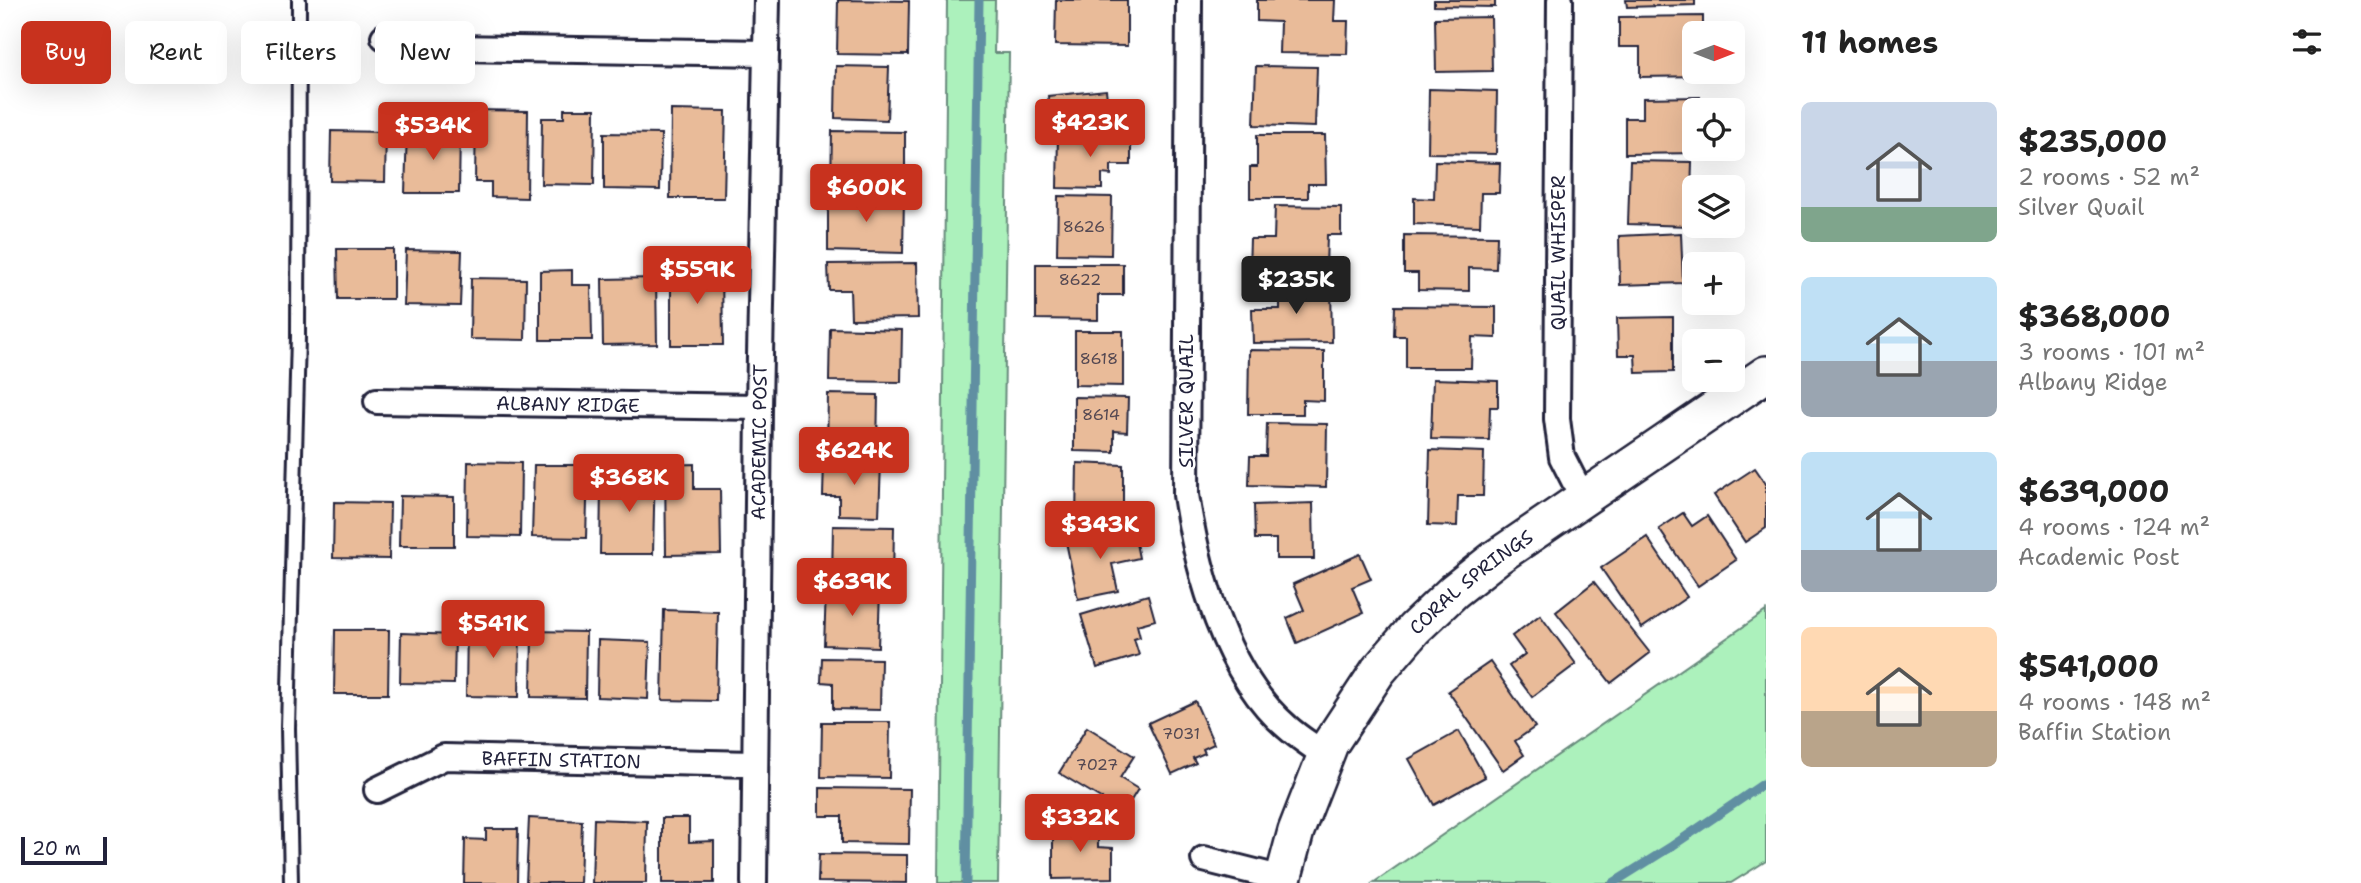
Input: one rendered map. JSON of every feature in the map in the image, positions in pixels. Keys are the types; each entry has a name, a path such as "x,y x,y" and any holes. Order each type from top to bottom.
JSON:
{"street":[{"name":"ACADEMIC POST","path":"754,883 767,0"},
{"name":"SILVER QUAIL","path":"1189,0 1186,495 1192,539 1207,593 1239,664 1263,702 1286,727 1326,756"},
{"name":"QUAIL WHISPER","path":"1560,0 1557,419 1562,457 1584,500"},
{"path":"475,48 766,53"},
{"name":"CORAL SPRINGS","path":"1204,859 1283,881 1296,831 1326,756 1347,716 1370,682 1414,629 1454,591 1497,557 1766,374"},
{"name":"ALBANY RIDGE","path":"377,401 759,407"},
{"name":"BAFFIN STATION","path":"377,790 444,757 754,764"}],"lane":[{"path":"291,883 288,728 298,337 299,0"}],"green space":[{"path":"947,0 995,0 994,53 1009,53 998,883 938,883"},
{"path":"1766,611 1766,861 1731,883 1373,883"}],"building":[{"path":"838,0 909,1 908,55 837,54"},
{"path":"1056,0 1127,0 1127,46 1055,45"},
{"path":"1257,0 1335,0 1334,21 1348,21 1347,54 1279,53 1280,22 1257,21"},
{"path":"1434,0 1495,0 1495,7 1434,6"},
{"path":"1626,0 1695,0 1695,5 1627,7"},
{"path":"1703,16 1703,21 1682,21 1682,76 1640,77 1640,47 1619,47 1619,17"},
{"path":"1491,17 1492,71 1436,72 1435,18"},
{"path":"836,66 889,67 887,120 835,118"},
{"path":"1256,66 1317,67 1315,127 1254,125"},
{"path":"1429,89 1497,91 1496,154 1428,153"},
{"path":"1106,90 1109,115 1051,121 1048,96"},
{"path":"1700,97 1682,98 1682,153 1625,154 1625,118 1643,118 1643,98"},
{"path":"564,109 595,109 594,185 541,184 542,118 564,118"},
{"path":"476,110 528,111 527,198 491,197 491,182 475,182"},
{"path":"671,110 726,111 724,198 670,198"},
{"path":"407,130 460,131 459,193 405,193"},
{"path":"331,131 386,132 385,182 330,181"},
{"path":"832,131 905,132 905,185 831,185"},
{"path":"604,133 661,134 660,190 604,189"},
{"path":"1058,134 1131,135 1131,165 1111,165 1111,175 1102,174 1102,189 1057,188"},
{"path":"1257,135 1325,135 1326,184 1308,184 1308,198 1250,198 1250,167 1257,167"},
{"path":"1435,161 1500,163 1499,193 1481,193 1480,226 1414,224 1414,198 1434,199"},
{"path":"1630,161 1692,162 1692,175 1682,175 1682,226 1628,224"},
{"path":"828,195 904,196 903,253 828,251"},
{"path":"1058,196 1112,197 1111,255 1057,254"},
{"path":"1275,206 1341,207 1341,235 1327,235 1326,269 1249,269 1250,239 1274,239"},
{"path":"1681,233 1682,283 1620,285 1619,236"},
{"path":"1404,235 1497,236 1496,269 1469,268 1469,291 1418,290 1418,273 1404,273"},
{"path":"337,249 393,249 393,299 338,299"},
{"path":"406,250 462,251 460,306 404,305"},
{"path":"917,263 918,318 851,319 850,290 829,290 828,264"},
{"path":"1036,264 1123,264 1123,295 1098,295 1098,320 1036,319"},
{"path":"671,267 722,267 723,345 671,345"},
{"path":"572,270 572,285 591,285 592,340 540,340 540,271"},
{"path":"471,278 526,279 525,340 470,339"},
{"path":"656,278 657,344 603,345 602,279"},
{"path":"1331,284 1332,342 1253,343 1252,309 1280,309 1280,285"},
{"path":"1395,306 1496,307 1496,338 1472,337 1471,368 1406,368 1406,336 1394,336"},
{"path":"1673,317 1673,372 1636,373 1635,355 1618,355 1617,318"},
{"path":"830,328 902,330 901,382 829,381"},
{"path":"1075,331 1123,331 1123,386 1075,385"},
{"path":"1249,350 1324,351 1324,401 1303,400 1303,414 1248,414"},
{"path":"1433,379 1498,381 1498,407 1490,407 1489,440 1431,439"},
{"path":"828,394 878,395 877,450 827,449"},
{"path":"1074,397 1128,398 1127,432 1114,431 1114,452 1074,451"},
{"path":"1267,423 1327,424 1326,487 1249,485 1250,456 1266,456"},
{"path":"1430,450 1484,452 1483,496 1458,496 1457,526 1428,525"},
{"path":"468,462 521,463 520,537 467,536"},
{"path":"824,462 881,463 879,516 839,515 839,496 823,496"},
{"path":"1077,463 1123,465 1123,518 1076,520"},
{"path":"627,464 655,464 653,554 600,554 601,487 626,488"},
{"path":"694,464 694,489 720,489 721,554 666,555 665,465"},
{"path":"534,465 588,465 586,538 532,537"},
{"path":"1755,468 1766,484 1766,528 1745,542 1714,495"},
{"path":"400,496 454,497 454,546 399,546"},
{"path":"334,502 390,503 389,559 333,558"},
{"path":"1313,503 1314,559 1276,559 1276,539 1255,539 1254,505"},
{"path":"1683,513 1692,526 1707,516 1736,560 1698,586 1659,529"},
{"path":"833,526 894,527 893,580 832,579"},
{"path":"1133,528 1139,558 1112,564 1118,591 1078,599 1066,542"},
{"path":"1647,537 1687,597 1642,628 1601,568"},
{"path":"1360,554 1371,579 1352,587 1363,613 1297,643 1287,618 1304,610 1293,584"},
{"path":"1594,582 1650,653 1611,683 1556,612"},
{"path":"826,590 880,591 878,647 824,645"},
{"path":"1148,595 1155,620 1137,625 1140,637 1134,639 1139,655 1097,668 1081,615"},
{"path":"664,610 718,612 716,701 662,700"},
{"path":"1540,615 1576,664 1532,697 1509,666 1525,654 1512,636"},
{"path":"467,623 520,624 519,697 466,696"},
{"path":"335,630 389,630 388,694 334,694"},
{"path":"532,631 586,632 585,698 531,697"},
{"path":"401,633 455,635 454,684 400,683"},
{"path":"598,640 650,642 648,699 597,697"},
{"path":"822,658 881,659 880,710 833,709 833,683 821,682"},
{"path":"1490,662 1535,727 1515,741 1524,755 1503,770 1448,691"},
{"path":"1195,701 1214,744 1203,749 1205,753 1193,758 1196,763 1172,774 1148,723"},
{"path":"822,722 890,722 889,778 821,777"},
{"path":"1087,727 1134,756 1120,778 1138,789 1124,812 1059,773"},
{"path":"1459,731 1485,777 1434,805 1409,759"},
{"path":"820,788 910,789 909,844 842,843 842,816 820,816"},
{"path":"529,818 582,821 580,883 526,883"},
{"path":"662,818 689,818 689,842 714,841 714,883 662,883"},
{"path":"594,819 647,821 646,883 592,883"},
{"path":"1053,825 1094,825 1094,837 1098,838 1098,847 1113,848 1113,878 1053,879"},
{"path":"486,829 518,829 517,883 464,883 465,839 486,840"},
{"path":"819,854 907,855 907,883 818,882"}],"waterway":[{"path":"966,883 979,0"},
{"path":"1613,883 1766,782"}]}
